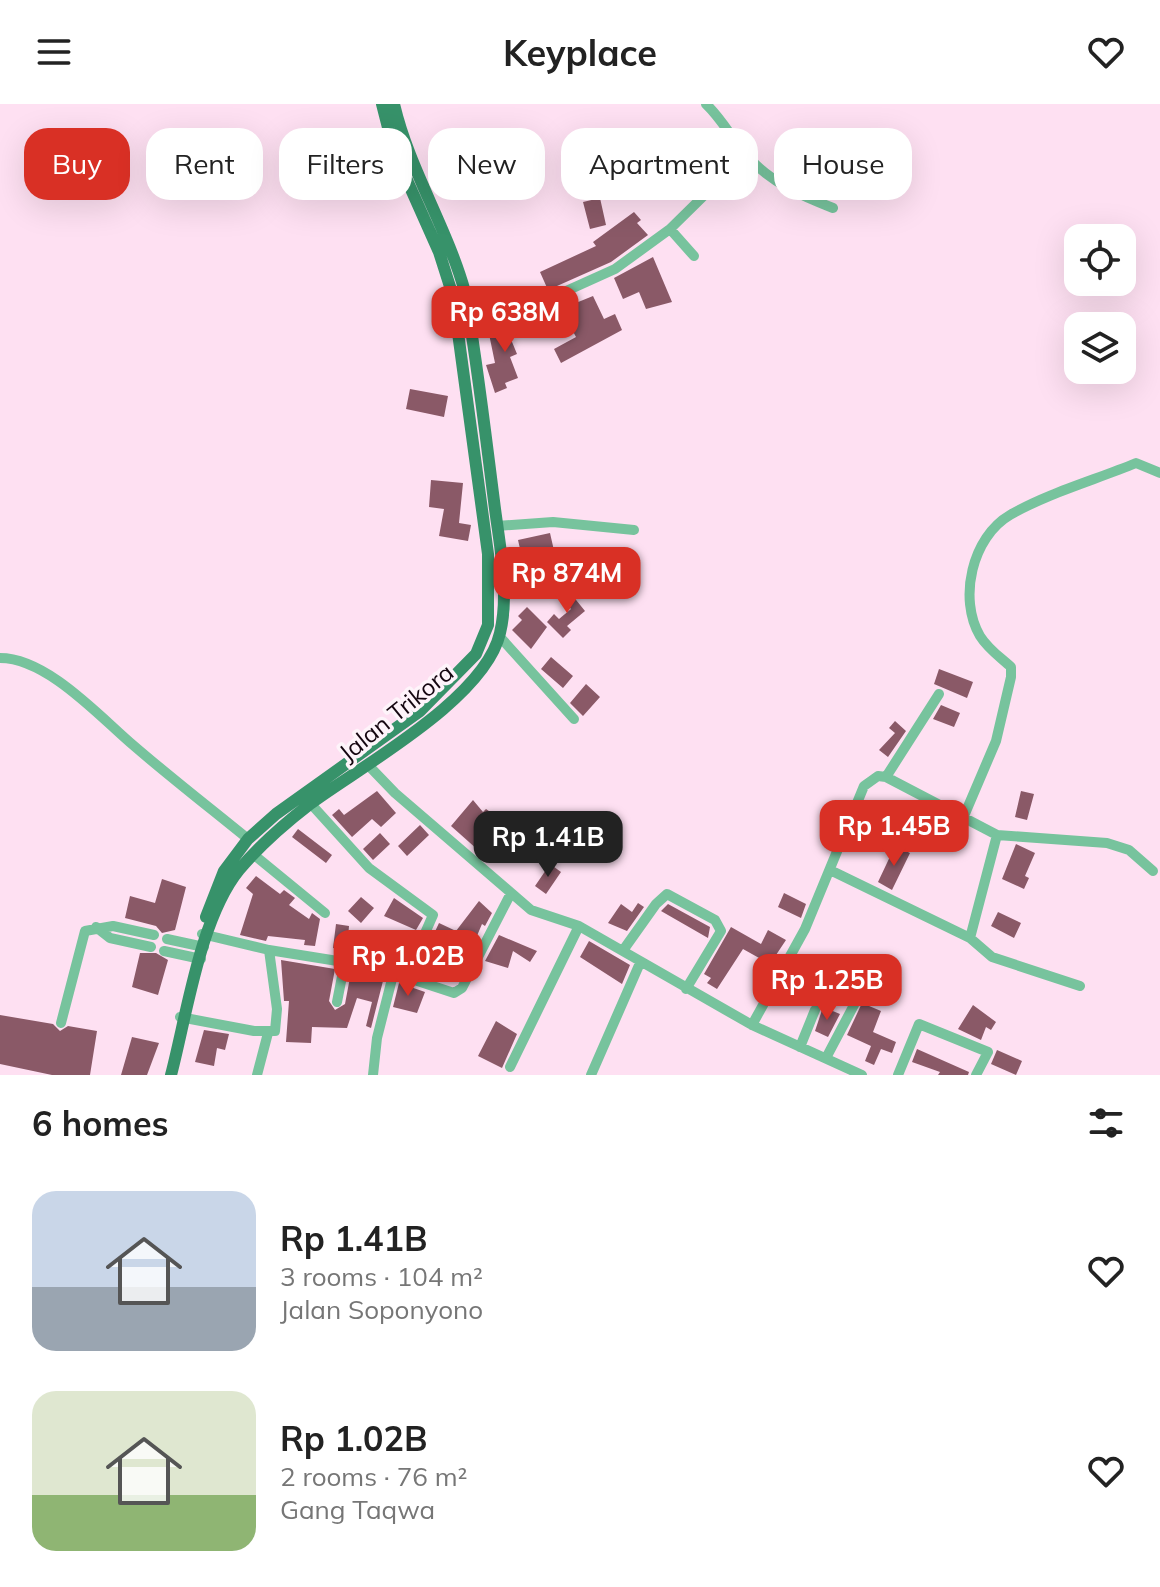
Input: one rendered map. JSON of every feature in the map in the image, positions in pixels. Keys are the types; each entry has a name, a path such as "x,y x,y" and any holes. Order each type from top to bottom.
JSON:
{"main road":[{"name":"Jalan Trikora","path":"201,946 226,890 253,854 311,804 369,766 467,685 485,664 500,637 504,585 497,526 485,482 453,296 439,252 394,151 382,104"},
{"name":"Jalan Trikora","path":"168,1075 217,885 248,839 276,814 409,720 476,654 484,640 491,607 473,333 455,256 406,143 394,104"}],"street":[{"path":"706,104 725,128"},
{"path":"758,165 795,193 833,208"},
{"path":"473,333 615,269 670,229 699,200"},
{"path":"670,229 694,256"},
{"path":"469,314 531,291"},
{"path":"964,816 996,741 1011,677 1011,667 987,646 973,615 970,584 986,538 1011,515 1136,463 1160,473"},
{"path":"497,526 553,522 634,530"},
{"path":"500,637 574,719"},
{"path":"0,658 10,658 44,673 76,695 248,839"},
{"path":"886,777 939,694"},
{"path":"369,766 531,910 579,926 752,1025 862,1075"},
{"path":"752,1025 805,929 864,786 878,776 886,777 997,835 1107,843 1129,850 1153,871"},
{"path":"311,804 369,868 433,915 418,949 394,971 377,1038 373,1075"},
{"path":"970,938 997,835"},
{"path":"253,854 325,913"},
{"path":"830,870 970,938 992,957 1080,986"},
{"path":"167,939 201,946 269,950 345,961 394,971 436,990 454,993 511,893"},
{"path":"624,949 656,904 667,894 715,920 721,931 686,989"},
{"path":"61,1023 82,935 96,927 113,926 154,935"},
{"path":"510,1067 579,926"},
{"path":"96,927 110,938 151,947"},
{"path":"164,951 201,946"},
{"path":"257,1075 268,1033 276,1027 277,1009 269,950"},
{"path":"337,1002 345,961"},
{"path":"591,1075 640,963"},
{"path":"826,1058 854,1005"},
{"path":"800,1047 815,1010"},
{"path":"183,1017 268,1033"},
{"path":"898,1075 919,1024 988,1052 976,1075"}],"building":[{"path":"600,200 606,225 590,229 583,202"},
{"path":"634,212 641,220 637,223 648,235 611,262 548,290 540,272 596,246 593,242"},
{"path":"653,257 672,302 646,309 639,292 623,299 614,278"},
{"path":"593,296 604,319 615,314 622,330 561,363 554,349 576,337 561,309"},
{"path":"529,316 534,326 510,337 517,354 510,357 518,378 505,383 507,388 495,393 486,365 495,363 489,334"},
{"path":"410,389 448,396 444,417 406,409"},
{"path":"431,480 463,483 459,523 471,525 468,541 439,536 444,509 429,507"},
{"path":"550,533 555,555 523,562 518,540"},
{"path":"568,590 585,611 567,626 571,630 563,638 547,622 554,614 559,619 571,609 560,597"},
{"path":"527,607 547,627 531,649 512,630 522,620 518,616"},
{"path":"551,657 573,676 563,688 541,669"},
{"path":"939,669 973,682 967,698 934,684"},
{"path":"586,684 600,697 583,716 570,703"},
{"path":"941,705 960,713 954,727 933,719"},
{"path":"895,721 906,731 888,757 879,750 895,733 889,728"},
{"path":"377,791 396,813 381,827 372,819 352,837 332,815 339,809 344,815"},
{"path":"1021,791 1034,794 1027,820 1015,817"},
{"path":"473,800 483,812 486,809 499,818 492,828 504,838 487,858 451,826"},
{"path":"420,825 429,835 407,856 398,846"},
{"path":"298,829 332,855 326,863 292,837"},
{"path":"380,833 390,844 373,860 363,849"},
{"path":"1016,844 1035,853 1025,876 1029,878 1024,889 1002,879"},
{"path":"895,846 910,853 892,890 878,882"},
{"path":"550,864 561,872 546,894 535,886"},
{"path":"256,876 280,894 284,890 295,898 289,905 309,919 312,913 320,919 315,946 304,945 305,940 268,936 266,941 240,935 253,894 246,888"},
{"path":"162,879 186,887 175,930 162,933 156,926 125,918 130,896 155,903"},
{"path":"784,893 806,904 801,918 778,907"},
{"path":"361,897 374,908 361,923 348,911"},
{"path":"394,898 423,918 416,930 384,916"},
{"path":"479,901 492,913 485,926 482,924 462,971 425,953 439,923 456,931"},
{"path":"638,903 644,907 627,931 608,923 621,904 632,912"},
{"path":"668,904 710,927 708,938 661,911"},
{"path":"998,912 1021,923 1014,938 991,926"},
{"path":"336,924 349,926 347,950 333,948"},
{"path":"731,927 761,944 768,930 786,940 770,964 743,949 717,989 707,983 711,978 704,974"},
{"path":"499,935 537,951 530,962 513,951 508,968 485,961"},
{"path":"589,941 630,965 622,984 580,957"},
{"path":"140,953 156,953 168,960 158,995 132,987"},
{"path":"281,960 335,969 329,1001 335,1010 345,1004 351,972 383,981 371,1028 366,1026 372,1002 357,998 347,1028 312,1027 311,1043 286,1042 289,1001 284,1001"},
{"path":"399,983 425,992 417,1013 393,1007"},
{"path":"862,1003 881,1011 873,1032 896,1042 892,1053 881,1049 874,1065 865,1061 871,1046 847,1035"},
{"path":"973,1005 996,1022 991,1030 986,1027 981,1040 958,1029"},
{"path":"823,1007 840,1014 828,1037 815,1031"},
{"path":"0,1015 53,1024 60,1031 68,1026 97,1031 90,1075 52,1075 0,1064"},
{"path":"496,1021 517,1034 502,1068 478,1056"},
{"path":"204,1030 229,1034 225,1050 217,1048 214,1066 195,1062"},
{"path":"132,1037 159,1043 147,1075 121,1075"},
{"path":"917,1049 969,1072 968,1075 938,1075 940,1072 912,1062"},
{"path":"997,1050 1022,1061 1016,1075 991,1064"}]}
